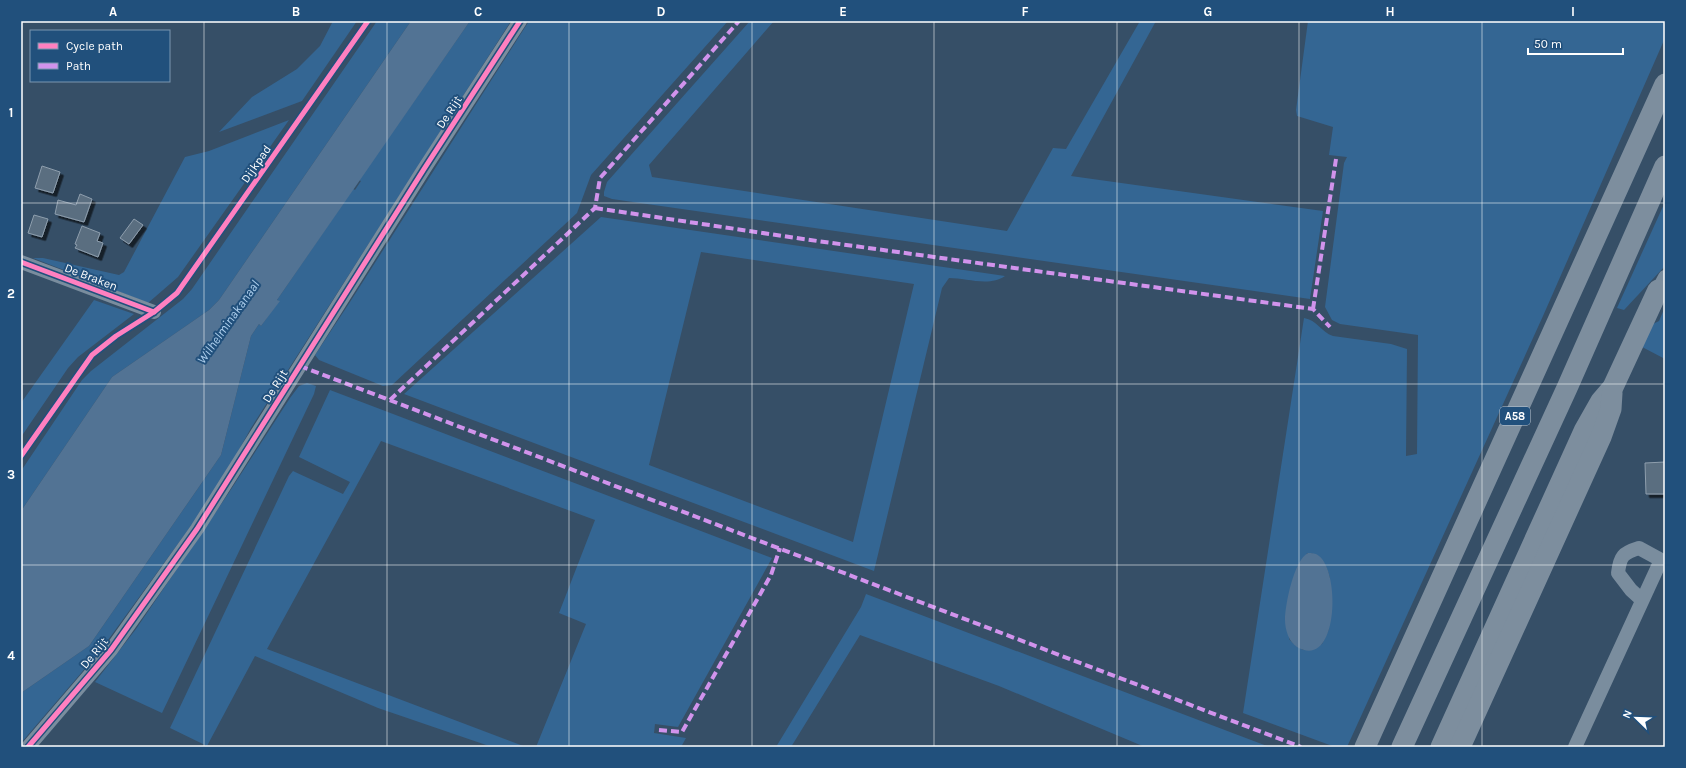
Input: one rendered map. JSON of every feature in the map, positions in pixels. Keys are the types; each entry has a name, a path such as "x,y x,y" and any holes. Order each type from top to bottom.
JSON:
{"highway":[{"name":"A58","path":"1365,747 1665,84"},
{"path":"1402,747 1568,388 1665,166"},
{"path":"1441,747 1584,431 1601,401 1613,387 1663,284"},
{"path":"1460,747 1601,437 1611,409 1613,387"}],"street":[{"name":"De Rijt","path":"28,747 110,650 197,529 420,175 520,21"},
{"name":"De Braken","path":"21,262 154,312"},
{"path":"1574,747 1642,600"}],"shaded area":[{"path":"333,21 357,21 302,101 219,132 252,97 297,69 320,46"},
{"path":"377,21 411,21 219,300 209,310 112,377 21,511 21,471 82,380 91,371 183,299 192,289"},
{"path":"470,21 511,21 251,428 224,477 196,519 100,651 21,743 21,693 89,646 221,455 251,336 259,324 261,326 279,301 277,300 353,189 355,190 361,181 359,180"},
{"path":"529,21 728,21 591,175 577,213 392,385 383,386 319,360 315,355"},
{"path":"750,21 774,21 649,165 652,177 1007,231 1053,148 1066,149 1140,21 1156,21 1071,176 1323,211 1310,299 612,199 604,196 607,182"},
{"path":"1308,21 1665,21 1665,38 1543,316 1347,747 1335,747 1243,713 1304,318 1312,321 1325,332 1333,336 1391,344 1407,349 1406,456 1417,454 1418,335 1340,324 1332,320 1325,307 1344,163 1347,157 1329,155 1333,127 1297,116 1296,110","holes":["1307,553 1316,555 1323,561 1330,578 1329,629 1322,644 1303,650 1289,639"]},
{"path":"289,120 178,277 148,303 33,258 43,258 119,275 124,272 185,157 209,151"},
{"path":"1665,202 1665,266 1624,310 1617,308"},
{"path":"601,217 1005,276 992,281 949,278 942,288 874,571 404,394","holes":["701,252 914,284 853,542 649,465"]},
{"path":"94,300 134,314 78,357 68,368 21,437 21,403"},
{"path":"1665,307 1665,359 1625,338 1659,321"},
{"path":"307,383 316,386 314,394 162,713 95,682 136,629 228,494 290,398 299,386"},
{"path":"330,390 772,558 678,727 655,724 654,733 686,738 681,747 536,747 586,624 559,613 595,520 381,441 267,649 526,747 492,747 378,708 255,656 207,746 170,728 289,476 293,471 343,494 350,482 299,457"},
{"path":"866,594 1270,747 1145,747 999,686 860,635 791,747 776,747 861,607"}],"water":[{"name":"Wilhelminakanaal","path":"411,21 470,21 277,300 280,301 261,326 259,324 251,336 221,455 89,646 21,693 21,511 112,377 209,310 219,300"},
{"path":"1308,553 1318,555 1326,566 1331,581 1333,599 1332,617 1328,633 1321,645 1311,651 1294,645 1287,632 1285,620 1291,584 1298,564"}],"building":[{"path":"42,166 60,172 53,193 35,188"},
{"path":"80,194 92,199 84,222 55,214 58,200 76,205"},
{"path":"34,215 48,219 42,237 28,233"},
{"path":"134,219 143,225 129,244 120,238"},
{"path":"82,226 100,233 97,241 103,243 98,257 75,248 77,245 75,244"},
{"path":"1665,462 1665,494 1646,494 1645,463"}],"marked path":[{"path":"390,400 595,208 600,178 739,21"},
{"path":"1313,309 1336,159"},
{"path":"595,208 803,239 1313,309 1330,327"},
{"path":"300,366 1301,747"},
{"path":"659,730 682,732 771,575 780,548"}],"cycle path":[{"name":"Dijkpad","path":"21,456 92,355 116,336 154,312 177,293 368,21"},
{"path":"28,747 111,650 197,529 424,169 520,21"},
{"path":"21,262 154,312"}]}
